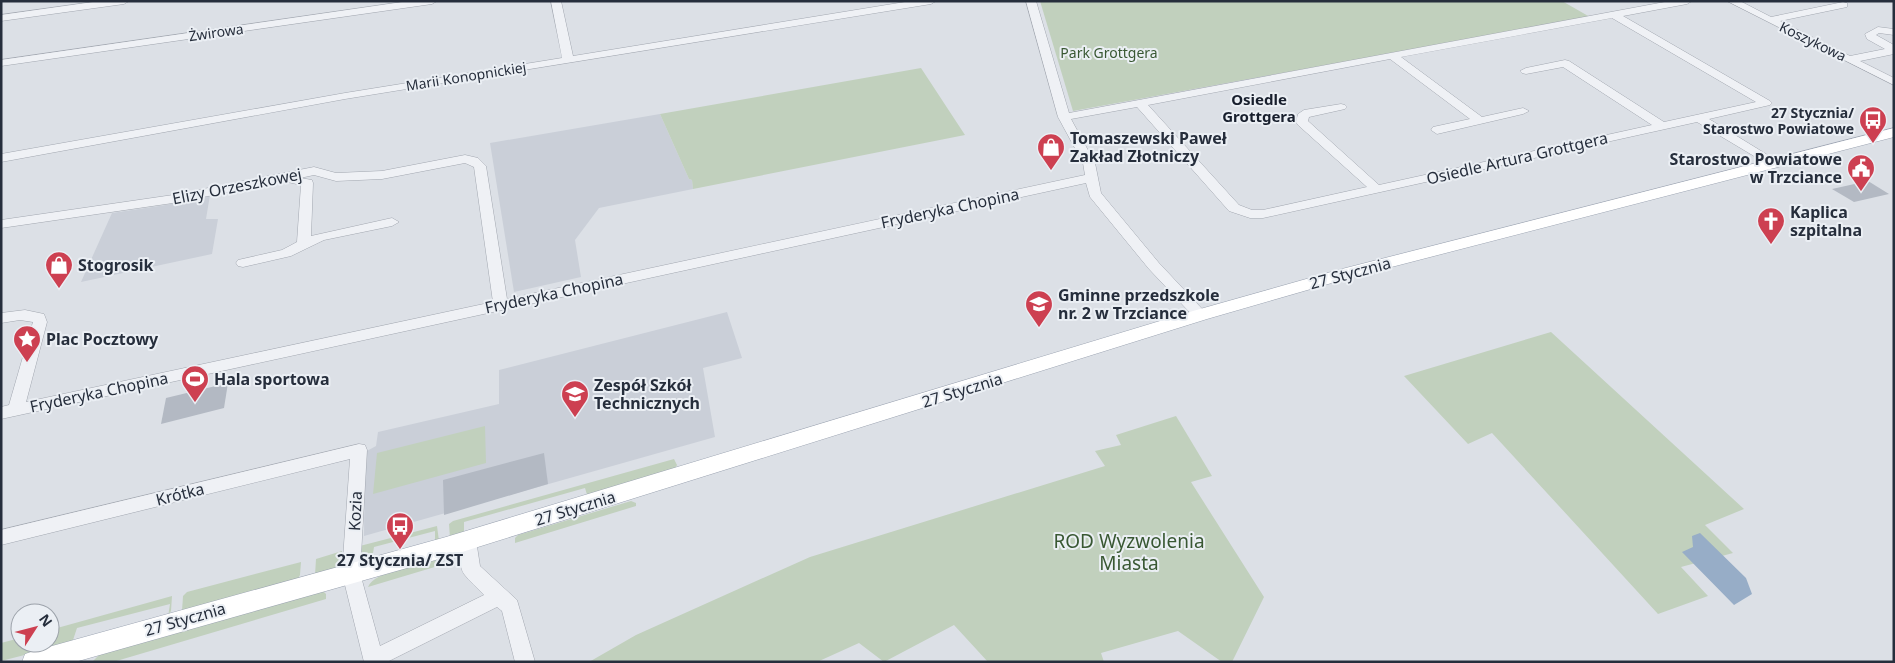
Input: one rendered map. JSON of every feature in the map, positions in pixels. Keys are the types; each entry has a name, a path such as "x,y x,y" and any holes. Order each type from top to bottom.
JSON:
{"main road":[{"name":"27 Stycznia","path":"34,662 84,654 1344,274 1894,132"}],"street":[{"path":"1,18 124,1"},
{"name":"Żwirowa","path":"1,63 432,1"},
{"path":"556,1 568,60"},
{"name":"Marii Konopnickiej","path":"1,158 326,99 931,1"},
{"path":"1031,1 1064,117 1089,163 1095,194 1154,266 1200,316"},
{"path":"1064,117 1687,1"},
{"name":"Koszykowa","path":"1732,1 1894,82"},
{"path":"1797,1 1817,11"},
{"path":"1770,20 1844,5"},
{"name":"Osiedle Artura Grottgera","path":"1140,102 1234,208 1250,214 1263,214 1376,190 1766,103 1614,15"},
{"path":"1894,32 1878,30 1870,34 1878,42 1894,50"},
{"path":"1850,59 1894,50"},
{"path":"1394,57 1480,121"},
{"path":"1526,71 1565,63 1662,126"},
{"path":"1341,107 1304,114 1302,122 1376,190"},
{"path":"1437,130 1523,112"},
{"path":"1699,118 1773,162"},
{"name":"Elizy Orzeszkowej","path":"1,224 173,199 314,171 336,177 382,175 465,160 474,161 480,166 501,304"},
{"path":"281,177 307,183 336,177"},
{"name":"Fryderyka Chopina","path":"9,412 501,304 1091,178"},
{"path":"304,244 307,183"},
{"path":"243,263 286,253 320,237 392,222"},
{"path":"1,318 21,314 35,316 40,322 9,412"},
{"name":"Krótka","path":"1,538 359,450"},
{"name":"Kozia","path":"359,450 351,573 373,659 397,655"},
{"path":"467,540 471,569 510,606 525,662"},
{"path":"397,655 499,597"}],"shaded area":[{"path":"660,114 689,179 692,180 693,189 599,208 575,240 581,277 514,292 490,143"},
{"path":"210,195 206,219 218,219 212,254 81,282 112,213 166,205"},
{"name":"Zespół Szkół Technicznych","path":"727,312 742,358 703,368 715,437 364,536 365,452 376,446 378,432 499,404 499,370"}],"green space":[{"name":"Park Grottgera","path":"1040,1 1562,1 1590,17 1073,111"},
{"path":"921,68 965,135 693,189 692,180 689,179 660,114"},
{"path":"1551,332 1744,509 1705,525 1733,553 1681,567 1708,596 1658,614 1492,433 1468,444 1404,376"},
{"name":"ROD Wyzwolenia Miasta","path":"1176,416 1212,476 1191,482 1264,597 1232,662 1222,662 1178,631 1101,653 1104,662 988,662 954,625 884,662 859,643 817,662 589,662 636,635 810,557 1105,466 1095,451 1121,445 1116,435"},
{"path":"485,426 486,463 373,494 377,453"},
{"path":"674,459 677,465 675,469 588,498 585,488 464,522 464,534 450,538 449,524 453,521"},
{"path":"631,501 636,503 636,506 515,543 515,538 518,535"},
{"path":"437,526 439,541 435,542 435,531 374,547 372,559 358,562 356,547"},
{"path":"342,551 342,565 340,568 315,575 316,559"},
{"path":"437,559 438,566 368,587 372,581 388,572"},
{"path":"301,562 298,579 182,611 183,596 187,592"},
{"path":"322,590 326,594 326,599 113,662 92,662 99,655"},
{"path":"172,596 171,611 168,617 170,604 77,628 72,643 60,646 60,627"},
{"path":"10,641 10,653 33,653 1,661 1,643"}],"water":[{"path":"1700,533 1746,578 1752,594 1734,605 1682,552 1693,547 1692,536"}],"building":[{"name":"Starostwo Powiatowe w Trzciance","path":"1868,181 1889,194 1854,202 1832,189"},
{"name":"Hala sportowa","path":"228,383 224,408 161,424 166,398"},
{"path":"544,453 548,484 444,515 443,480"}],"place":[{"name":"27 Stycznia/ Starostwo Powiatowe","path":"1873,144"},
{"name":"Tomaszewski Paweł Zakład Złotniczy","path":"1051,171"},
{"name":"Starostwo Powiatowe w Trzciance","path":"1861,192"},
{"name":"Kaplica szpitalna","path":"1771,245"},
{"name":"Stogrosik","path":"59,289"},
{"name":"Gminne przedszkole nr. 2 w Trzciance","path":"1039,328"},
{"name":"Plac Pocztowy","path":"27,363"},
{"name":"Hala sportowa","path":"195,403"},
{"name":"Zespół Szkół Technicznych","path":"575,418"},
{"name":"27 Stycznia/ ZST","path":"400,550"}],"district":[{"name":"Osiedle Grottgera","path":"1259,108"}]}
